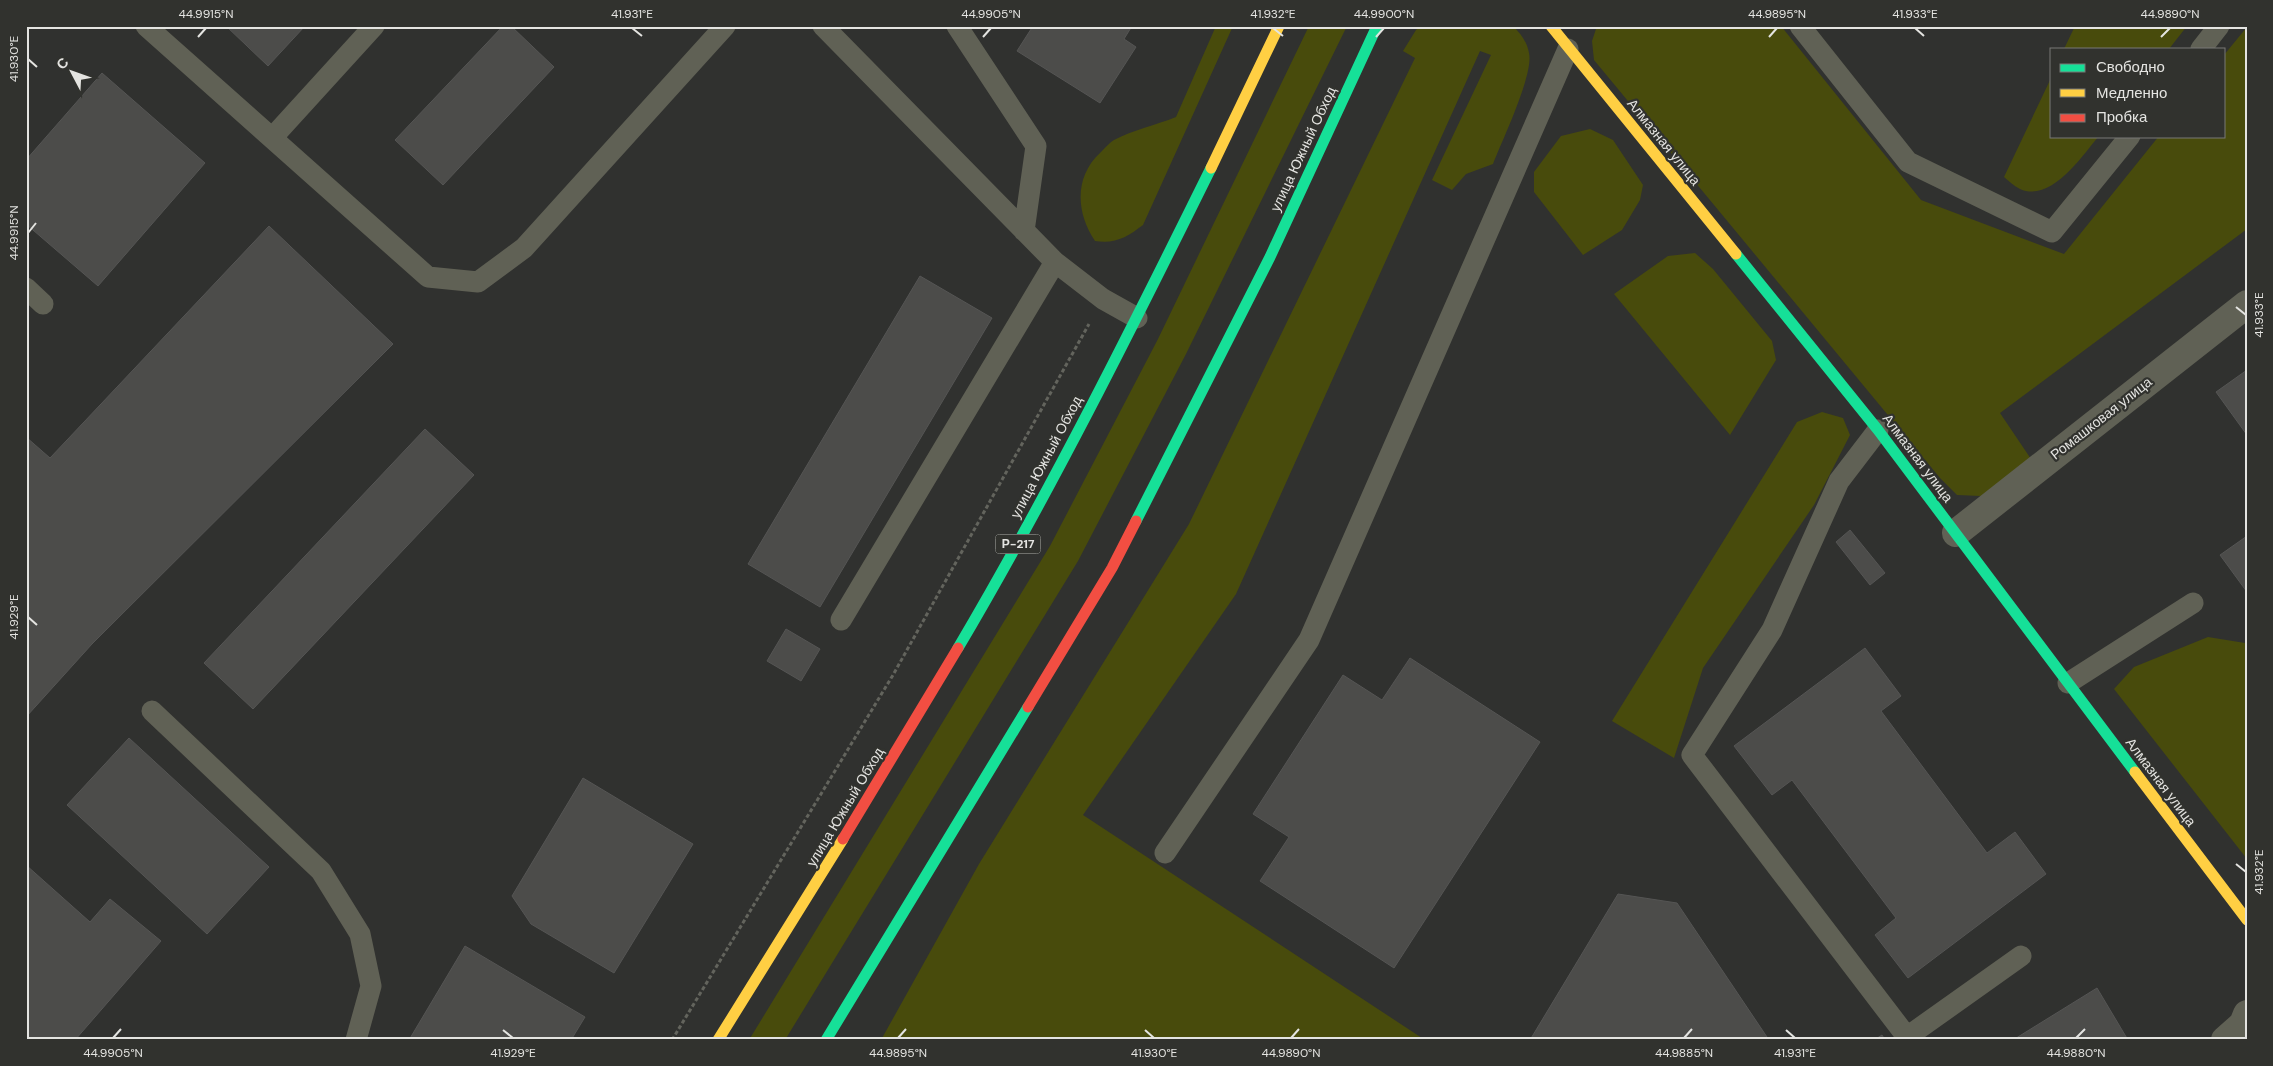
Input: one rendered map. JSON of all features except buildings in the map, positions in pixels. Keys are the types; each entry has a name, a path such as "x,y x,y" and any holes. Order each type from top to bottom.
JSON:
{"main road":[{"name":"улица Южный Обход","path":"718,1040 863,807 1000,577 1137,318 1243,104 1279,26"},
{"name":"улица Южный Обход","path":"826,1040 1112,568 1270,257 1377,26"},
{"name":"Алмазная улица","path":"1551,26 1878,430 2247,920"}],"street":[{"name":"Ромашковая улица","path":"1956,533 2247,304"},
{"path":"2225,1040 2243,1024 2247,1014"}],"lane":[{"path":"146,26 428,277 478,282 524,248 725,26"},
{"path":"272,138 374,26"},
{"path":"823,26 1055,262 1103,298 1137,318"},
{"path":"957,26 1036,146 1024,231"},
{"path":"1800,26 1908,162 2052,232 2128,138"},
{"path":"2202,48 2219,26"},
{"path":"1166,853 1309,640 1568,49"},
{"path":"841,620 1055,262"},
{"path":"26,288 43,304"},
{"path":"1878,430 1839,481 1772,630 1692,754 1907,1037 2021,956"},
{"path":"2068,683 2193,603"},
{"path":"152,711 321,870 360,934 371,986 356,1040"}],"path":[{"path":"672,1040 893,675 1103,298"}],"shaded area":[{"path":"1216,26 1233,26 1143,225 1121,239 1102,242 1095,241 1084,219 1081,207 1082,184 1086,173 1092,163 1114,140 1176,117"},
{"path":"1309,26 1347,26 1186,354 1078,561 785,1040 749,1040 1050,546 1158,339"},
{"path":"1421,26 1513,26 1525,42 1529,53 1527,76 1493,164 1466,174 1452,190 1432,180 1491,55 1480,51 1236,594 1083,815 1425,1040 881,1040 979,864 1189,524 1415,58 1403,51 1416,30"},
{"path":"1597,26 1781,26 1921,200 2064,254 2157,138 2226,138 2226,53 2247,27 2247,229 2000,413 2031,459 1981,496 1957,495 1940,478 1594,60 1592,41"},
{"path":"2075,26 2187,26 2170,48 2064,48"},
{"path":"2050,80 2050,138 2097,138 2065,175 2054,184 2043,189 2032,192 2020,189 2004,177"},
{"path":"1590,129 1613,140 1643,185 1640,200 1622,230 1583,255 1534,192 1534,172 1561,136"},
{"path":"1695,253 1713,269 1772,341 1776,360 1730,435 1614,294 1668,256"},
{"path":"1822,412 1843,418 1850,435 1814,505 1703,668 1674,758 1612,721 1797,422"},
{"path":"2208,637 2245,643 2247,646 2247,859 2114,689 2134,667"}],"traffic: fast":[{"path":"1136,521 1270,257 1377,26"},
{"path":"958,648 1057,470 1120,350 1211,168"},
{"path":"1736,254 1878,430 2135,772"},
{"path":"826,1040 1028,707"}],"traffic: slow":[{"path":"1211,168 1279,26"},
{"path":"1551,26 1736,254"},
{"path":"2135,772 2247,920"},
{"path":"718,1040 843,839"}],"traffic: jam":[{"path":"1028,707 1112,568 1136,521"},
{"path":"843,839 958,648"}]}
